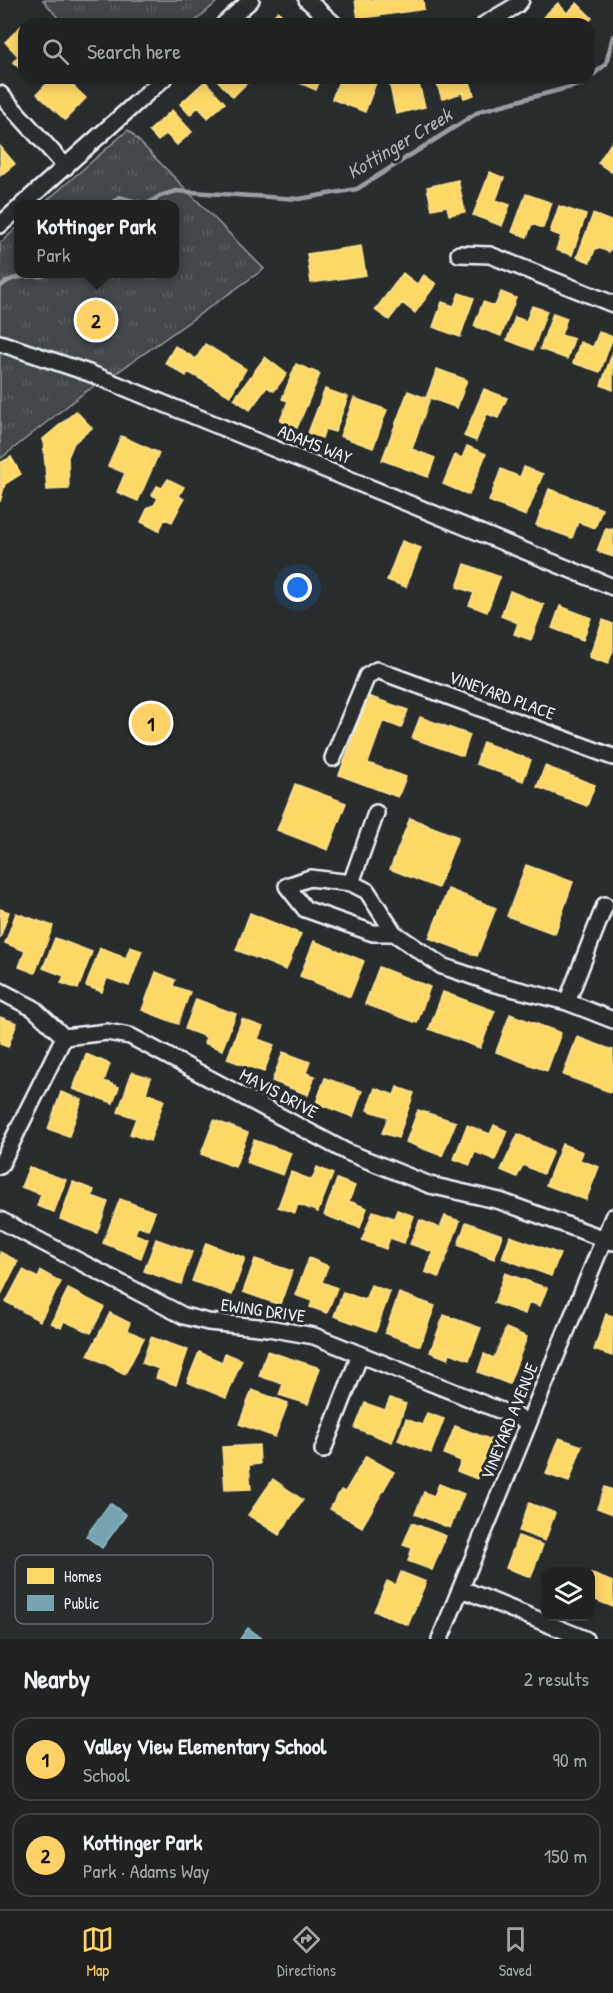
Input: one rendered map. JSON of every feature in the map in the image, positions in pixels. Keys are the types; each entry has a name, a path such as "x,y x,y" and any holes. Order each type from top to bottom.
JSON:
{"street":[{"path":"231,18 251,0"},
{"path":"307,0 327,18"},
{"path":"495,18 517,5 520,0"},
{"path":"28,200 157,84"},
{"path":"0,94 66,167"},
{"path":"0,225 14,213"},
{"path":"459,254 490,255 613,304"},
{"name":"ADAMS WAY","path":"0,343 96,376 613,587"},
{"name":"VINEYARD PLACE","path":"333,758 367,676 377,670 613,757"},
{"path":"351,883 376,813"},
{"path":"394,933 373,933 305,909 287,886 310,878 351,883 367,891 394,933 442,966 495,984 567,1002 613,1020"},
{"path":"567,1002 605,905"},
{"path":"0,991 33,1008 64,1037 0,1166"},
{"name":"MAVIS DRIVE","path":"64,1037 108,1032 130,1035 347,1152 430,1185 500,1201 608,1240"},
{"name":"VINEYARD AVENUE","path":"440,1639 529,1422 608,1240 613,1217"},
{"name":"EWING DRIVE","path":"0,1220 184,1316 208,1322 268,1328 314,1336 529,1422"},
{"path":"322,1449 360,1355"},
{"path":"462,1589 585,1639"}],"green space":[{"path":"43,0 219,0 199,18 58,18"},
{"path":"128,130 264,269 119,371 85,392 0,459 0,243 14,231 14,278 179,278 179,200 48,200"}],"building: Homes":[{"path":"355,0 423,0 424,9 358,18"},
{"path":"558,3 567,13 577,3 592,18 544,18"},
{"path":"278,11 285,18 271,18"},
{"path":"18,29 18,56 5,42"},
{"path":"18,56 18,67 13,62"},
{"path":"46,84 71,84 86,98 65,120 37,94"},
{"path":"202,84 208,84 225,103 208,118 198,107 190,115 180,104"},
{"path":"221,84 246,84 233,97"},
{"path":"302,84 318,84 316,90"},
{"path":"338,84 376,84 365,112 332,99"},
{"path":"419,84 425,107 396,114 390,86"},
{"path":"437,84 471,84 474,95 464,98 462,93 442,99"},
{"path":"172,110 192,132 177,145 166,134 158,141 149,131"},
{"path":"613,140 613,173 598,163"},
{"path":"0,146 15,164 0,176"},
{"path":"490,172 504,178 496,200 510,205 502,226 473,215"},
{"path":"458,180 465,212 449,215 447,206 432,209 427,187"},
{"path":"526,194 552,203 543,228 532,224 527,237 512,232"},
{"path":"559,206 586,215 572,255 556,250 561,236 550,232"},
{"path":"593,214 613,222 613,243 609,252 596,247 590,262 577,257"},
{"path":"361,246 366,275 311,283 307,254"},
{"path":"403,273 417,284 424,275 436,284 415,313 402,303 389,320 375,310"},
{"path":"501,292 516,298 501,336 474,326 483,302 495,306"},
{"path":"459,293 474,298 460,337 433,327 442,302 454,306"},
{"path":"532,306 547,311 533,350 507,340 515,317 526,321"},
{"path":"553,313 567,318 561,335 574,339 567,359 540,349"},
{"path":"599,332 613,337 600,372 573,363 580,342 593,347"},
{"path":"205,344 246,369 230,396 188,372 186,376 165,363 175,346 196,359"},
{"path":"613,351 613,390 601,385"},
{"path":"265,357 287,374 274,391 267,387 250,410 234,399"},
{"path":"296,364 320,374 297,428 280,421 288,401 282,399"},
{"path":"437,369 467,380 457,408 430,398 412,449 435,458 428,477 382,460 408,391 426,398"},
{"path":"325,389 348,397 335,432 325,429 322,438 308,433"},
{"path":"484,389 507,398 498,418 487,414 476,441 464,436"},
{"path":"354,398 387,410 373,448 340,436"},
{"path":"76,411 92,428 74,443 68,457 69,489 47,490 43,439"},
{"path":"121,436 159,453 138,501 117,492 125,473 108,466"},
{"path":"467,446 486,454 469,495 443,484 455,455 462,458"},
{"path":"11,457 21,474 5,484 0,502 0,463"},
{"path":"524,467 543,474 526,516 489,501 501,469 520,477"},
{"path":"168,479 184,487 179,496 184,499 172,522 165,519 159,531 141,522 148,507 154,505 158,498 152,495 157,486 162,488"},
{"path":"549,489 602,509 595,528 578,522 572,538 536,525"},
{"path":"613,527 613,557 597,551 606,528 612,530"},
{"path":"402,541 421,548 406,587 387,580"},
{"path":"465,564 500,577 487,612 469,605 474,593 457,587"},
{"path":"510,591 544,605 531,640 514,634 518,623 501,616"},
{"path":"560,606 591,618 583,640 552,628"},
{"path":"603,620 613,624 613,650 608,664 589,657"},
{"path":"368,696 408,710 401,728 383,721 368,763 406,777 398,797 339,775"},
{"path":"420,717 470,735 463,756 412,738"},
{"path":"483,742 531,760 523,781 476,764"},
{"path":"545,766 595,785 587,806 537,787"},
{"path":"295,784 346,803 328,850 277,830"},
{"path":"410,818 458,837 438,888 390,869"},
{"path":"526,865 573,882 555,934 507,916"},
{"path":"448,889 496,908 477,956 429,938"},
{"path":"0,909 9,912 0,938"},
{"path":"16,913 53,926 35,973 19,967 25,951 5,943"},
{"path":"250,913 301,934 286,970 236,950"},
{"path":"55,938 92,952 78,989 61,983 64,976 43,968"},
{"path":"314,941 364,961 350,997 300,976"},
{"path":"130,947 142,951 129,986 107,978 102,992 86,986 100,948 126,958"},
{"path":"379,967 430,987 417,1023 365,1004"},
{"path":"156,972 175,980 173,986 190,992 178,1024 142,1010"},
{"path":"443,992 495,1011 480,1048 429,1029"},
{"path":"196,999 236,1014 222,1050 204,1043 206,1037 185,1029"},
{"path":"510,1014 561,1033 547,1071 496,1052"},
{"path":"0,1017 17,1023 8,1047 0,1044"},
{"path":"242,1019 263,1027 258,1039 274,1045 264,1072 227,1059"},
{"path":"577,1037 613,1050 613,1093 563,1075"},
{"path":"283,1052 310,1062 306,1073 315,1076 308,1095 272,1081"},
{"path":"86,1054 110,1064 104,1081 119,1087 113,1103 73,1089"},
{"path":"132,1072 151,1078 146,1093 164,1100 150,1141 130,1134 136,1118 118,1112"},
{"path":"325,1078 362,1091 353,1117 316,1103"},
{"path":"397,1087 414,1093 398,1138 382,1133 388,1117 367,1110 375,1088 394,1095"},
{"path":"61,1092 82,1100 69,1136 48,1129"},
{"path":"418,1110 456,1122 442,1156 406,1142"},
{"path":"214,1120 248,1133 235,1167 201,1154"},
{"path":"467,1125 490,1134 494,1125 507,1131 495,1160 475,1152 470,1165 454,1159"},
{"path":"518,1134 553,1151 543,1174 523,1165 517,1177 501,1170"},
{"path":"254,1140 291,1153 283,1175 246,1162"},
{"path":"562,1144 583,1152 580,1160 599,1167 586,1200 546,1185"},
{"path":"29,1167 66,1180 54,1212 37,1206 41,1194 21,1187"},
{"path":"317,1167 333,1174 318,1212 298,1204 295,1213 278,1207 291,1172 312,1180"},
{"path":"337,1179 355,1186 349,1201 367,1208 360,1228 324,1215"},
{"path":"73,1182 94,1190 92,1196 108,1202 97,1233 60,1219"},
{"path":"120,1199 155,1212 148,1230 138,1226 135,1234 148,1239 141,1258 103,1243"},
{"path":"397,1210 414,1216 404,1243 390,1238 386,1249 362,1240 373,1211 394,1218"},
{"path":"445,1216 460,1221 439,1277 425,1272 433,1252 410,1244 420,1220 440,1228"},
{"path":"466,1222 502,1235 494,1259 458,1245"},
{"path":"510,1236 560,1254 551,1276 502,1258"},
{"path":"156,1239 192,1252 181,1284 144,1271"},
{"path":"206,1243 245,1258 232,1295 192,1281"},
{"path":"0,1252 18,1261 0,1297"},
{"path":"309,1258 328,1266 322,1282 337,1288 327,1313 310,1307 312,1301 295,1295"},
{"path":"255,1259 292,1271 280,1305 243,1292"},
{"path":"23,1270 38,1278 41,1271 61,1282 40,1321 6,1302"},
{"path":"505,1273 547,1288 540,1306 529,1302 525,1314 494,1303"},
{"path":"371,1285 390,1292 376,1331 334,1316 343,1292 365,1300"},
{"path":"68,1289 104,1307 91,1333 64,1321 61,1328 51,1323"},
{"path":"399,1293 435,1306 420,1346 385,1333"},
{"path":"110,1313 130,1323 127,1330 144,1338 125,1374 88,1355"},
{"path":"606,1314 613,1316 612,1356 594,1350"},
{"path":"444,1315 481,1328 469,1360 450,1353 448,1359 430,1352"},
{"path":"506,1328 527,1337 509,1384 478,1372 484,1354 494,1358"},
{"path":"151,1337 188,1350 176,1385 156,1378 159,1369 142,1363"},
{"path":"267,1351 320,1368 308,1404 279,1395 283,1384 259,1376"},
{"path":"199,1352 222,1362 225,1353 242,1360 226,1398 187,1382"},
{"path":"252,1390 288,1403 275,1437 239,1424"},
{"path":"390,1398 406,1404 392,1442 355,1428 365,1403 385,1410"},
{"path":"427,1413 444,1419 431,1453 398,1440 406,1419 422,1425"},
{"path":"455,1426 492,1440 477,1479 457,1471 461,1461 444,1454"},
{"path":"559,1438 582,1446 569,1482 546,1474"},
{"path":"259,1445 260,1464 249,1465 251,1489 225,1490 222,1447"},
{"path":"366,1456 394,1472 362,1527 330,1509 341,1490 345,1492"},
{"path":"273,1479 303,1500 279,1535 248,1515"},
{"path":"439,1484 464,1494 450,1528 415,1514 424,1492 434,1496"},
{"path":"605,1487 613,1490 613,1514 597,1508"},
{"path":"529,1503 555,1513 545,1541 519,1531"},
{"path":"412,1523 446,1536 432,1570 408,1561 412,1548 403,1545"},
{"path":"518,1536 543,1545 531,1577 506,1568"},
{"path":"401,1572 426,1582 408,1625 374,1611 387,1581 396,1585"},
{"path":"595,1575 613,1582 613,1607 595,1600"}],"building: Public":[{"path":"110,1503 126,1515 102,1548 86,1536"},
{"path":"248,1628 263,1639 240,1639"}],"waterway":[{"name":"Kottinger Creek","path":"595,73 606,64 613,36"},
{"name":"Kottinger Creek","path":"154,200 176,191 299,199 357,189 480,111 582,84"},
{"name":"Kottinger Creek","path":"116,200 119,197 130,200"},
{"name":"Kottinger Creek","path":"0,287 9,280 20,278"}],"place":[{"name":"Kottinger Park","path":"96,320"},
{"name":"Valley View Elementary School","path":"151,723"}]}
